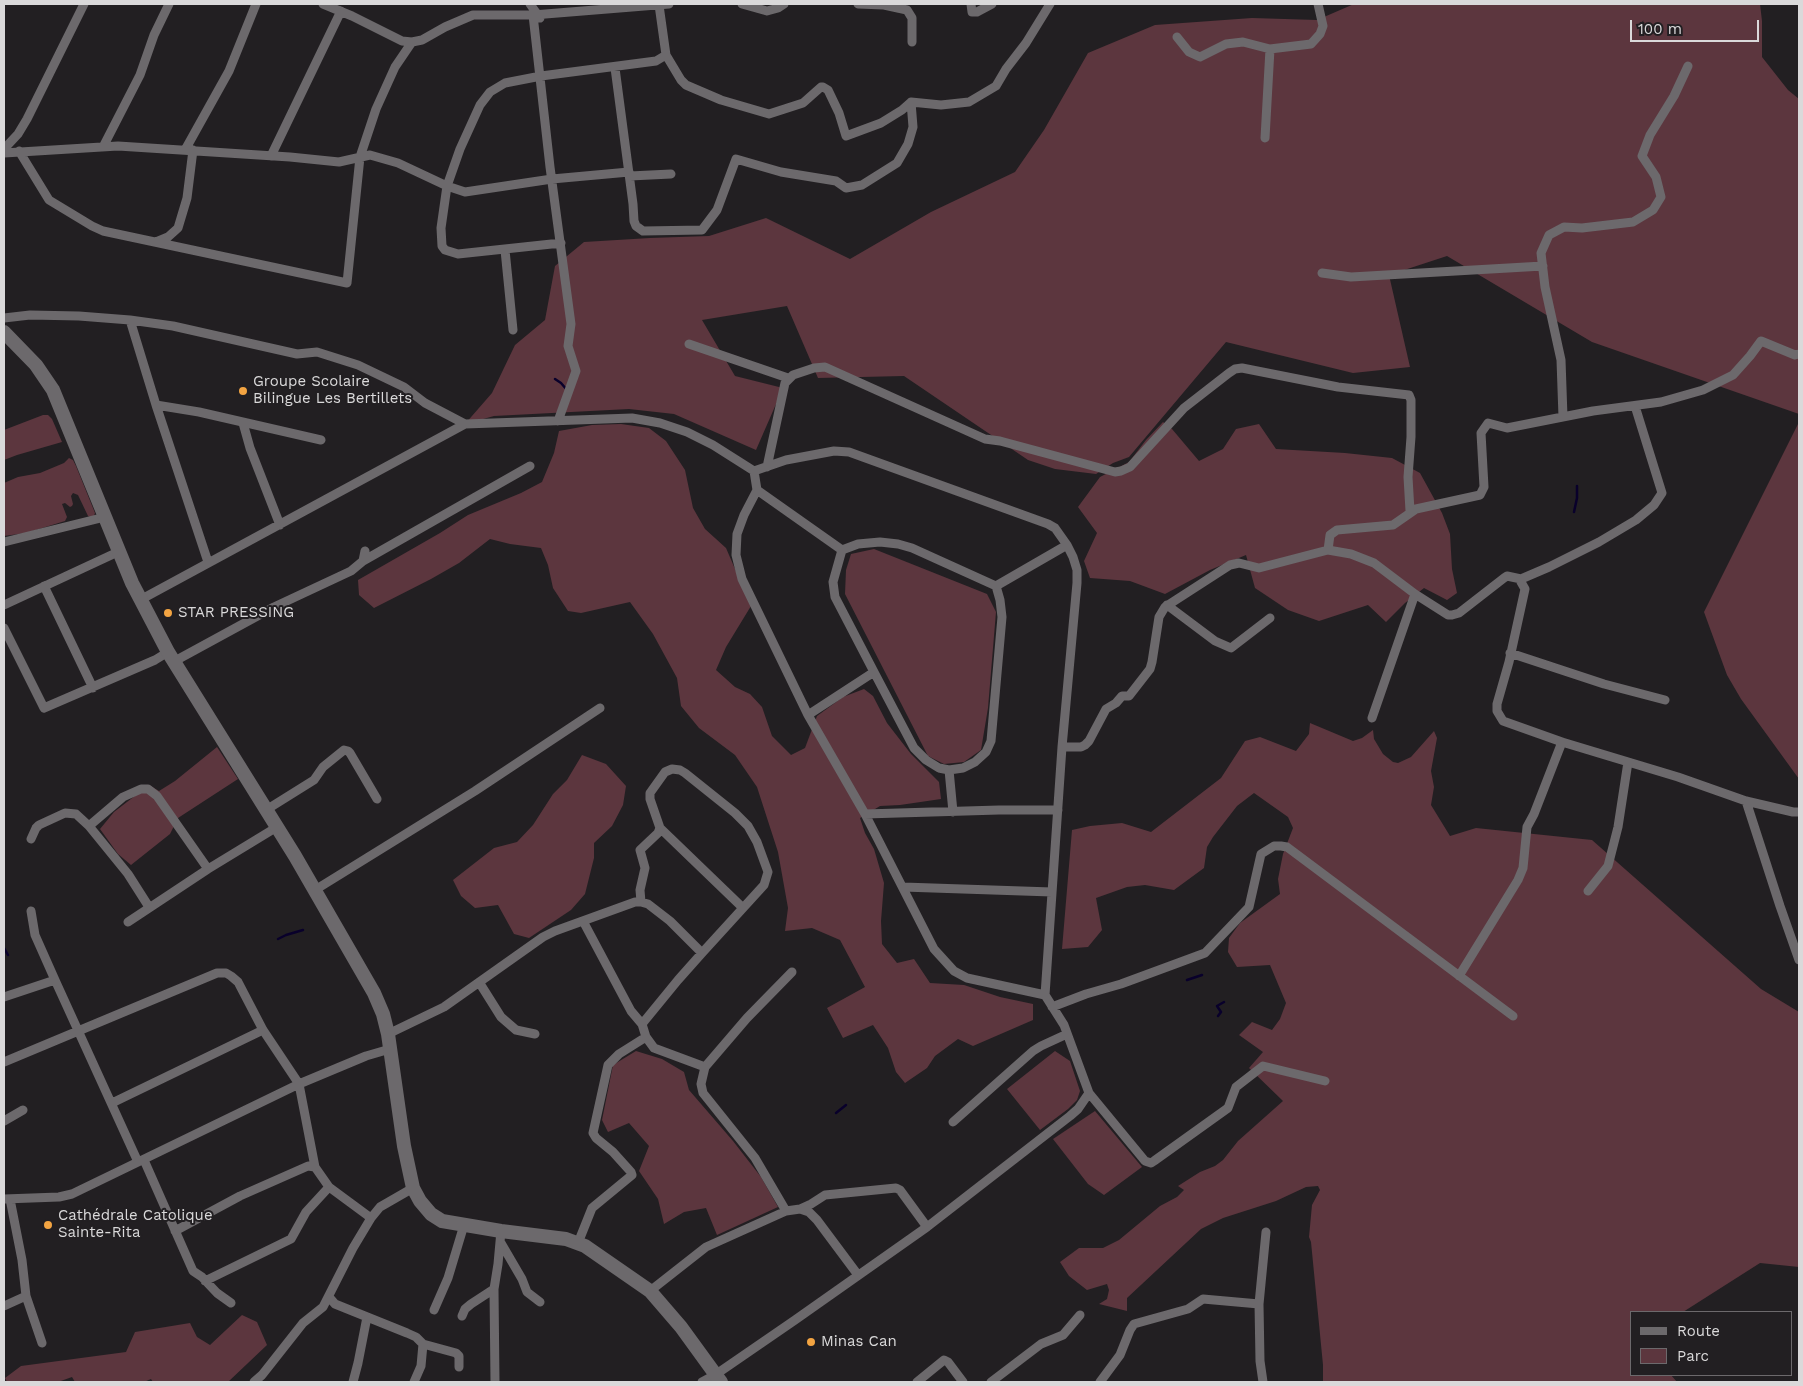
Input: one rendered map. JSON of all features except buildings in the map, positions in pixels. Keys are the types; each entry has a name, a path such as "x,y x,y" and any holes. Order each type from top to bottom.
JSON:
{"main road":[{"path":"4,332 36,365 52,390 140,600 170,657 277,827 374,993 383,1014 388,1034 404,1146 413,1188 420,1201 431,1214 442,1221 464,1224 501,1237 566,1239 578,1242 650,1291 681,1327 718,1379"}],"street":[{"path":"4,151 27,119 84,4"},
{"path":"103,147 140,75 154,36 169,4"},
{"path":"156,242 168,237 178,228 187,198 189,150 229,71 256,4"},
{"path":"322,4 402,40 412,42 422,40 445,27 473,16 537,17 669,4"},
{"path":"530,4 537,17 552,179 571,324 568,346 576,372 558,421"},
{"path":"742,4 766,12 784,4"},
{"path":"858,4 884,5 906,10 912,18 912,42"},
{"path":"971,4 972,12 977,12 992,4"},
{"path":"910,102 940,105 968,102 996,86 1050,4"},
{"path":"1177,37 1189,52 1200,58 1226,44 1243,42 1270,49 1310,44 1320,34 1323,26 1318,4"},
{"path":"659,5 666,55 681,80 686,85 721,100 769,114 803,102 823,87 828,90 839,113 846,136 881,123 902,110 910,102"},
{"path":"272,156 341,11"},
{"path":"19,152 50,200 103,231 347,283 360,157 376,109 395,67 412,42"},
{"path":"1265,138 1270,49"},
{"path":"560,243 458,254 445,250 442,246 441,228 447,186 460,149 480,105 496,87 505,83 541,76 616,68 656,61 666,55"},
{"path":"1563,417 1561,360 1545,287 1541,253 1549,235 1564,227 1582,228 1633,222 1653,210 1661,197 1656,177 1642,156 1650,135 1674,96 1688,66"},
{"path":"616,68 634,221 639,229 643,231 702,230 717,210 736,159 781,172 836,181 846,188 862,185 897,163 908,144 913,127 910,102"},
{"path":"4,151 19,152 118,146 339,162 370,155 398,163 447,186 470,192 552,179 629,174 671,174"},
{"path":"505,250 513,330"},
{"path":"1322,273 1352,277 1543,266"},
{"path":"4,318 79,316 130,320 173,326 297,354 317,352 358,365 404,387 425,403 465,424"},
{"path":"130,320 208,562"},
{"path":"1328,550 1329,539 1333,532 1393,525 1410,511 1480,495 1484,487 1482,433 1488,424 1507,428 1563,417 1661,402 1703,390 1733,375 1761,341 1794,355 1799,354"},
{"path":"690,344 788,378"},
{"path":"767,466 785,383 788,378 814,368 825,367 985,439 1010,443 1115,472 1130,467 1184,408 1236,369 1248,369 1338,387 1409,395 1412,400 1408,477 1410,511"},
{"path":"156,405 199,412 320,440"},
{"path":"1062,747 1080,747 1086,744 1106,709 1116,704 1122,696 1129,696 1150,668 1159,617 1167,605 1235,564 1259,568 1328,550 1367,559 1415,594 1448,615 1452,615 1460,613 1507,576 1521,578 1599,542 1636,520 1654,505 1662,493 1635,406"},
{"path":"140,600 465,424 632,418 660,422 687,432 713,445 754,471 757,490 737,534 736,555 742,579 808,715 865,814 934,949 954,971 967,978 1045,995"},
{"path":"243,423 250,448 280,525"},
{"path":"754,471 786,460 834,451 849,452 1048,524 1055,528 1067,545 1077,570 1077,583 1062,747 1045,995 1060,1018 1089,1094 1145,1161 1151,1163 1228,1108 1236,1087 1263,1066 1325,1081"},
{"path":"4,628 44,708 155,660 170,657 351,571 364,561 530,466"},
{"path":"757,490 842,550"},
{"path":"4,542 105,518"},
{"path":"880,542 898,544 912,548 996,586 1002,617 991,741 986,752 975,762 963,768 949,770 939,768 926,760 914,748 835,598 833,582 842,550 858,544 880,542"},
{"path":"996,586 1067,545"},
{"path":"4,605 120,551"},
{"path":"364,561 365,551"},
{"path":"1521,578 1525,589 1497,704 1500,717 1508,724 1678,777 1746,801 1799,812"},
{"path":"44,586 93,688"},
{"path":"1372,718 1415,594"},
{"path":"1167,605 1215,641 1231,648 1270,618"},
{"path":"1510,653 1604,684 1665,700"},
{"path":"808,715 874,672"},
{"path":"315,890 475,791 600,708"},
{"path":"1459,976 1518,880 1522,868 1527,827 1534,814 1562,742"},
{"path":"266,810 314,780 323,767 344,750 348,750 377,799"},
{"path":"1588,892 1608,866 1618,827 1628,762"},
{"path":"642,1024 678,980 764,885 768,872 748,826 735,813 686,773 680,770 665,772 650,793 650,800 660,828 743,908"},
{"path":"949,770 952,812"},
{"path":"89,826 123,797 141,789 148,789 157,796 208,869"},
{"path":"1746,801 1799,960"},
{"path":"865,814 1058,810"},
{"path":"31,839 39,825 65,814 76,814 89,826 128,874 149,907"},
{"path":"128,922 208,869 277,827"},
{"path":"641,902 640,890 645,868 640,850 658,834 660,828"},
{"path":"1052,1007 1205,953 1249,907 1261,854 1274,846 1287,847 1513,1016"},
{"path":"903,887 1052,892"},
{"path":"388,1034 444,1007 543,937 635,902 641,902 670,921 702,953"},
{"path":"31,911 35,935 55,980 193,1271 206,1281 217,1294 230,1303"},
{"path":"583,921 630,1011 642,1024 646,1037 654,1048 706,1067"},
{"path":"786,1211 755,1158 703,1093 701,1084 706,1067 747,1018 792,972"},
{"path":"4,1062 217,973 232,976 238,982 263,1030 299,1084 315,1167 329,1187 371,1218"},
{"path":"4,997 55,980"},
{"path":"479,982 501,1017 516,1030 535,1034"},
{"path":"112,1103 263,1030"},
{"path":"953,1122 1033,1051 1067,1034"},
{"path":"578,1242 592,1208 632,1175 613,1152 596,1138 593,1133 608,1065 619,1054 646,1037"},
{"path":"42,1343 26,1296 22,1260 7,1199 72,1194 299,1084 366,1056 390,1049"},
{"path":"702,1382 718,1379 858,1275 927,1227 1070,1116 1089,1094"},
{"path":"4,1121 22,1110"},
{"path":"175,1231 240,1196 308,1166 315,1167"},
{"path":"206,1281 291,1239 306,1212 329,1187"},
{"path":"254,1382 262,1375 303,1323 323,1307 353,1248 380,1207 413,1188"},
{"path":"650,1291 706,1247 786,1211 811,1204 825,1195 896,1188 900,1190 927,1227"},
{"path":"800,1208 809,1212 817,1220 858,1275"},
{"path":"434,1310 448,1278 464,1224"},
{"path":"1264,1382 1260,1361 1259,1304 1266,1232"},
{"path":"495,1382 494,1290 501,1237"},
{"path":"501,1237 527,1292 540,1302"},
{"path":"462,1316 465,1309 471,1304 494,1290"},
{"path":"4,1306 26,1296"},
{"path":"329,1297 335,1304 407,1332 423,1344 456,1353 459,1356 459,1367"},
{"path":"1100,1382 1120,1354 1131,1327 1137,1322 1188,1309 1203,1299 1259,1304"},
{"path":"991,1382 1041,1344 1063,1335 1080,1315"},
{"path":"353,1382 367,1318"},
{"path":"414,1382 421,1366 423,1344"},
{"path":"917,1382 944,1360 948,1362 963,1382"}],"green space":[{"path":"1354,4 1760,4 1762,57 1788,90 1799,99 1799,414 1592,342 1447,256 1389,275 1410,367 1353,373 1226,342 1129,457 1113,463 1096,474 1055,469 1028,460 904,376 818,378 787,306 702,320 735,376 783,388 756,450 674,414 629,409 494,416 465,424 492,393 515,345 545,320 555,266 584,242 709,236 766,218 850,259 931,212 1015,172 1044,130 1088,53 1155,25 1252,18 1317,20"},
{"path":"43,415 48,415 52,419 62,442 4,460 4,430"},
{"path":"1163,422 1172,429 1199,461 1223,449 1236,429 1259,424 1276,449 1392,458 1420,473 1442,513 1450,534 1452,569 1457,593 1447,600 1424,588 1386,622 1368,605 1319,621 1288,610 1255,588 1246,555 1210,570 1165,594 1130,581 1090,578 1084,561 1097,533 1078,507 1100,477 1129,462"},
{"path":"1799,422 1799,779 1741,699 1727,675 1704,612"},
{"path":"621,424 649,428 666,441 685,470 693,508 705,529 726,548 751,606 726,647 716,670 735,687 750,694 762,707 772,736 791,755 805,748 817,716 843,697 864,689 873,696 887,723 911,754 939,782 941,799 880,806 860,818 865,833 874,849 884,883 881,921 882,944 897,963 914,959 930,983 964,985 1000,997 1033,1004 1033,1020 973,1046 958,1039 935,1056 927,1068 905,1083 896,1072 888,1048 873,1025 843,1038 827,1008 865,987 840,940 812,928 785,931 788,908 778,852 757,787 735,755 699,728 681,706 677,678 653,634 630,602 581,613 568,611 553,588 548,565 541,548 490,539 459,563 374,608 359,595 358,580 468,515 542,482 554,453 559,431 592,425"},
{"path":"69,458 73,460 76,466 95,513 94,516 88,516 78,495 73,493 71,496 72,506 70,507 65,503 62,504 67,517 65,521 26,533 4,536 4,483 18,477 40,473 64,463"},
{"path":"874,549 987,594 996,612 988,708 981,750 964,762 944,764 928,756 845,594 846,570 851,554"},
{"path":"1310,723 1353,741 1362,738 1373,730 1374,739 1383,754 1393,762 1398,763 1411,757 1434,731 1437,738 1431,771 1434,787 1431,805 1450,836 1476,828 1592,840 1761,989 1799,1012 1799,1267 1760,1263 1685,1311 1630,1311 1630,1376 1672,1376 1677,1382 1323,1382 1323,1365 1309,1237 1312,1205 1320,1190 1318,1186 1306,1187 1276,1201 1223,1218 1201,1229 1127,1298 1127,1311 1099,1304 1107,1299 1109,1290 1107,1284 1087,1290 1069,1276 1060,1262 1079,1248 1103,1248 1119,1240 1160,1206 1177,1197 1184,1190 1178,1186 1223,1160 1238,1141 1283,1101 1249,1068 1263,1052 1239,1035 1252,1022 1272,1030 1280,1019 1286,1003 1270,965 1237,967 1228,952 1229,938 1240,923 1280,894 1278,879 1283,854 1293,828 1288,817 1254,793 1237,806 1213,837 1207,847 1204,868 1174,890 1145,885 1127,887 1096,898 1102,930 1088,947 1062,949 1072,830 1122,823 1151,832 1221,778 1245,741 1260,737 1296,751 1309,734"},
{"path":"217,747 238,779 178,818 170,834 131,865 118,854 100,829 114,812 149,785 159,791 175,781"},
{"path":"582,755 606,764 626,786 623,805 612,826 594,843 594,858 585,894 571,910 529,938 514,934 498,905 475,908 461,896 453,880 494,848 517,842 533,825 553,794 567,780"},
{"path":"636,1051 662,1059 684,1072 689,1090 761,1177 778,1207 717,1235 706,1208 684,1212 664,1224 658,1199 639,1171 649,1146 629,1123 608,1132 602,1120 613,1065"},
{"path":"1055,1051 1070,1061 1080,1091 1077,1100 1068,1109 1040,1130 1007,1089"},
{"path":"1095,1111 1142,1167 1104,1195 1088,1184 1053,1139"},
{"path":"242,1315 257,1322 267,1345 228,1382 153,1382 151,1379 144,1382 75,1382 72,1377 58,1382 7,1382 5,1378 21,1366 126,1352 135,1332 190,1323 197,1337 210,1345"}],"waterway":[{"path":"555,379 567,390"},
{"path":"1574,512 1577,486"},
{"path":"278,939 303,930"},
{"path":"4,948 8,955"},
{"path":"1187,980 1202,975"},
{"path":"1218,1016 1221,1012 1217,1006 1224,1002"},
{"path":"836,1113 846,1105"}],"place":[{"name":"Groupe Scolaire Bilingue Les Bertillets","path":"243,391"},
{"name":"STAR PRESSING","path":"168,613"},
{"name":"Cathédrale Catolique Sainte-Rita","path":"48,1225"},
{"name":"Minas Can","path":"811,1342"}]}
